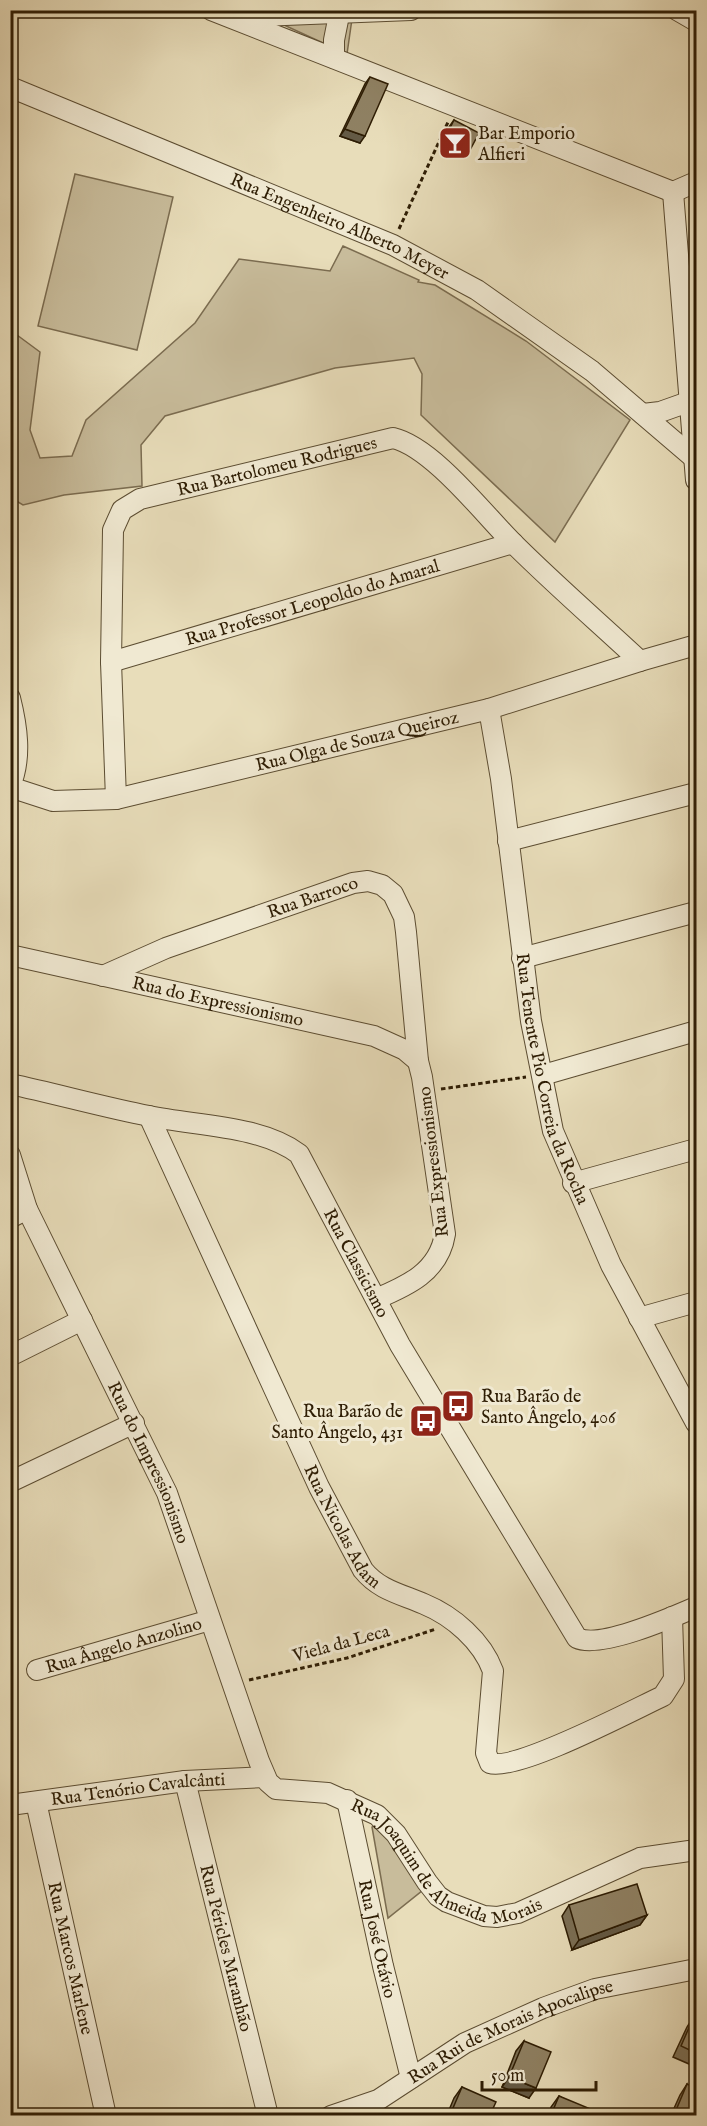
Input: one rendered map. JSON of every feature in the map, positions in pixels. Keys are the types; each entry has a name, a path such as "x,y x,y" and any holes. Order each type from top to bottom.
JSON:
{"street":[{"path":"219,14 339,15 411,10"},
{"path":"219,14 673,192 696,182"},
{"path":"334,58 334,40 339,15"},
{"name":"Rua Engenheiro Alberto Meyer","path":"10,87 393,245 477,290 592,371 695,459"},
{"path":"673,192 696,480"},
{"path":"643,414 660,412 691,401"},
{"name":"Rua Bartolomeu Rodrigues","path":"116,799 111,662 113,530 122,510 140,499 393,438 405,441 427,456 513,543 640,661"},
{"name":"Rua Professor Leopoldo do Amaral","path":"111,662 513,543"},
{"name":"Rua Olga de Souza Queiroz","path":"10,787 53,801 116,799 489,709 696,645"},
{"path":"10,698 17,725 16,767 10,787"},
{"name":"Rua Tenente Pio Correia da Rocha","path":"489,709 531,1021 535,1076 573,1183 610,1265 696,1423"},
{"path":"508,841 696,792"},
{"name":"Rua Barroco","path":"103,976 166,948 336,887 368,881 393,894 404,917 417,1061"},
{"path":"522,958 696,912"},
{"name":"Rua do Expressionismo","path":"10,955 374,1036 405,1050 417,1061"},
{"path":"535,1076 696,1031"},
{"name":"Rua Expressionismo","path":"376,1299 416,1280 436,1260 445,1234 424,1091 417,1061"},
{"name":"Rua Classicismo","path":"10,1084 149,1116 254,1134 273,1139 299,1154 376,1299 448,1427 567,1626 577,1638 585,1641 601,1639 672,1617"},
{"name":"Rua Nicolas Adam","path":"149,1116 319,1487 363,1570 370,1579 389,1591 428,1605 455,1623 477,1642 493,1671 486,1753 488,1760 499,1766 525,1759 663,1696 672,1684 675,1671 672,1617"},
{"path":"573,1183 696,1149"},
{"name":"Rua do Impressionismo","path":"10,1155 19,1214 82,1320 167,1493 265,1777"},
{"path":"639,1318 696,1302"},
{"path":"10,1356 82,1320"},
{"path":"10,1482 134,1423"},
{"path":"672,1617 696,1606"},
{"name":"Rua Ângelo Anzolino","path":"37,1671 210,1620"},
{"name":"Rua Tenório Cavalcânti","path":"10,1805 185,1781 265,1777"},
{"name":"Rua Joaquim de Almeida Morais","path":"265,1777 271,1786 282,1792 328,1793 347,1800 383,1820 438,1896 458,1907 484,1916 518,1913 640,1858 696,1850"},
{"name":"Rua Péricles Maranhão","path":"185,1781 268,2115"},
{"name":"Rua José Otávio","path":"347,1800 383,1966 411,2078"},
{"name":"Rua Marcos Marlene","path":"36,1802 106,2115"},
{"name":"Rua Rui de Morais Apocalipse","path":"331,2115 378,2100 465,2043 543,2008 595,1989 696,1969"}],"path":[{"path":"393,245 455,108"},
{"path":"424,1091 535,1076"},
{"name":"Viela da Leca","path":"233,1684 346,1658 455,1623"}],"shaded area":[{"path":"352,19 347,54 273,20"},
{"path":"75,174 173,197 137,350 38,326"},
{"path":"343,246 419,280 418,282 435,285 526,341 630,420 555,542 421,415 422,374 414,358 335,368 165,416 141,445 142,486 64,495 23,505 13,499 11,337 17,335 40,352 30,430 40,458 72,456 86,420 195,323 239,259 330,271"},
{"path":"378,1823 423,1890 388,1918 372,1827"}],"building":[{"path":"370,77 388,84 365,136 345,129"},
{"path":"454,120 479,133 470,150 445,138"},
{"path":"637,1884 647,1915 579,1940 569,1905"},
{"path":"694,2016 696,2017 696,2053 681,2046"},
{"path":"524,2041 551,2052 536,2088 509,2077"},
{"path":"687,2084 696,2088 696,2115 674,2115"},
{"path":"462,2087 496,2102 490,2115 450,2115"},
{"path":"559,2096 593,2110 590,2115 551,2115"}],"place":[{"name":"Bar Emporio Alfieri","path":"455,143"},
{"name":"Rua Barão de Santo Ângelo, 406","path":"458,1406"},
{"name":"Rua Barão de Santo Ângelo, 431","path":"426,1421"}]}
